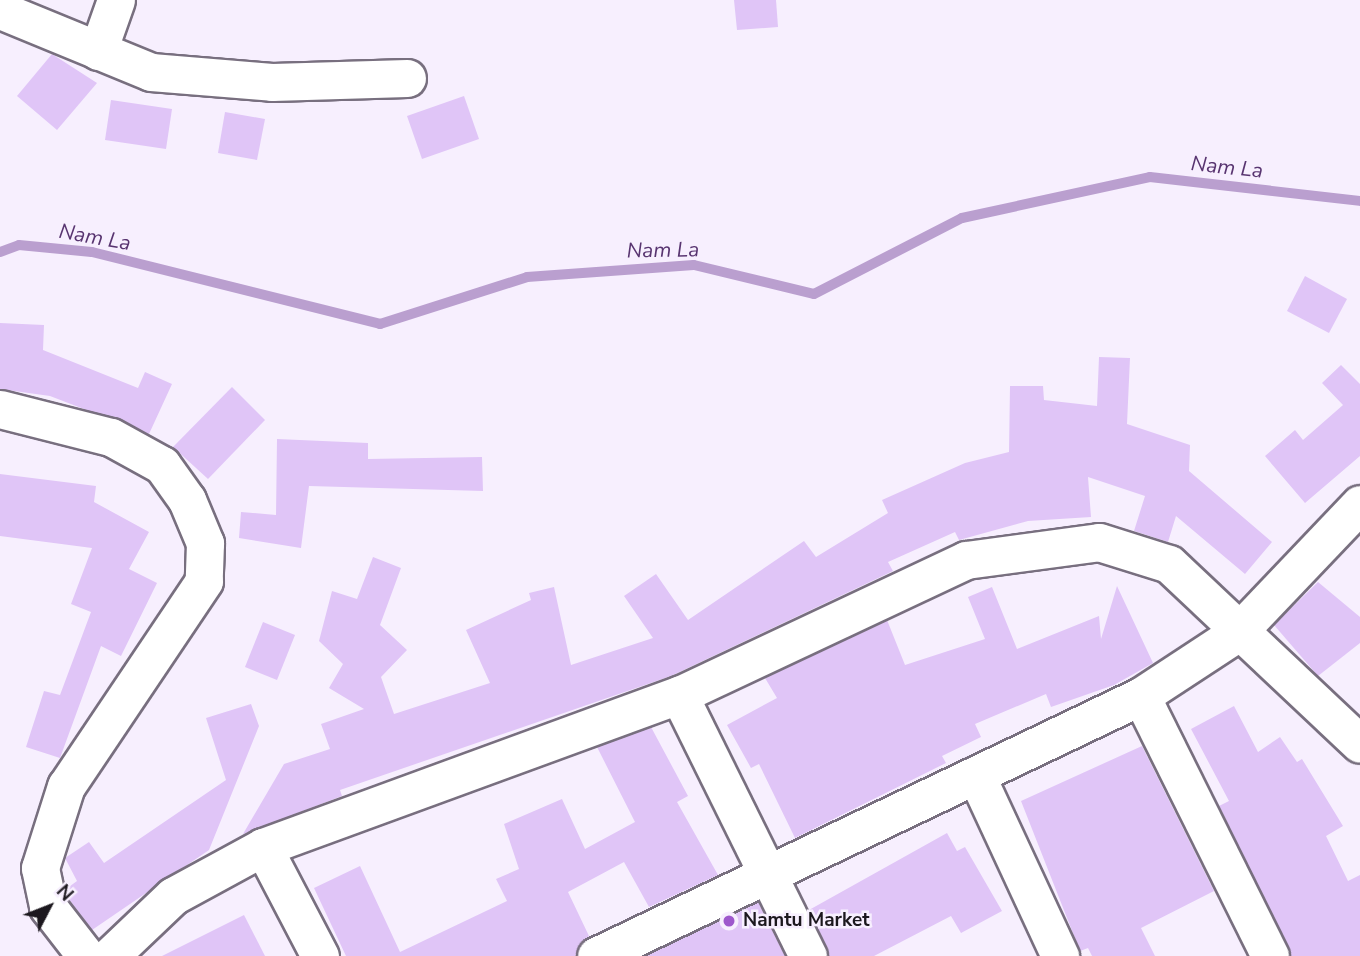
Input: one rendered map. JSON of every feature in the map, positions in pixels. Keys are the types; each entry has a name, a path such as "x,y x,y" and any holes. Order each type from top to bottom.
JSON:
{"street":[{"path":"98,51 116,0"},
{"path":"0,10 98,51 164,73 272,82 407,78"},
{"path":"0,409 111,438 162,465 187,500 205,543 204,581 66,786 40,868 48,907 86,956"},
{"path":"596,956 1141,696 1237,633 1360,504"},
{"path":"110,956 173,896 263,846 679,695 966,560 1099,542 1169,564 1237,633 1360,744"},
{"path":"679,695 808,956"},
{"path":"1141,696 1270,956"},
{"path":"976,775 1060,956"},
{"path":"263,846 320,956"}],"building":[{"path":"734,0 776,0 778,27 737,30"},
{"path":"52,54 97,83 57,130 17,96"},
{"path":"464,96 479,139 422,159 407,116"},
{"path":"111,100 172,109 166,149 105,140"},
{"path":"225,112 265,119 257,160 218,153"},
{"path":"1305,276 1347,299 1329,333 1287,311"},
{"path":"0,323 44,325 43,350 138,388 145,372 172,384 149,434 50,396 0,389"},
{"path":"1099,357 1130,358 1127,424 1190,445 1189,471 1272,542 1245,574 1176,516 1168,542 1134,531 1145,496 1088,477 1091,517 1028,521 959,540 955,532 888,562 893,571 671,676 340,790 342,796 243,834 284,764 330,749 321,724 364,709 329,688 343,664 319,641 332,591 357,599 373,557 401,568 380,625 407,650 381,677 394,714 490,683 466,630 531,600 529,593 554,587 571,665 653,638 624,596 656,574 688,620 804,541 816,557 888,513 882,500 965,463 1009,452 1010,386 1043,386 1044,400 1097,406"},
{"path":"1341,365 1360,384 1360,456 1305,503 1265,456 1295,430 1303,440 1343,405 1322,383"},
{"path":"232,387 265,420 208,479 173,447"},
{"path":"277,439 368,443 368,459 482,457 483,491 309,486 301,548 239,538 241,512 276,515"},
{"path":"0,474 96,486 94,502 149,532 129,569 157,583 121,656 101,646 60,758 26,747 44,691 60,695 91,612 71,604 92,548 0,536"},
{"path":"1318,582 1360,617 1360,643 1318,676 1274,625"},
{"path":"1117,586 1153,663 1114,685 1051,707 1046,694 975,724 981,737 942,756 946,763 795,838 759,764 751,768 727,725 777,698 765,678 887,620 905,665 985,639 968,597 992,587 1017,649 1099,616 1101,639"},
{"path":"263,622 295,635 277,680 245,667"},
{"path":"251,704 259,726 209,850 92,930 68,898 66,889 77,881 65,858 89,842 104,863 226,780 206,718"},
{"path":"1234,706 1258,752 1280,737 1297,762 1302,759 1343,826 1326,836 1348,881 1360,875 1360,956 1291,956 1219,806 1229,801 1191,729"},
{"path":"651,727 688,796 677,802 718,875 649,907 624,862 568,892 589,936 575,956 346,956 314,888 360,866 400,952 507,901 496,879 519,869 504,824 562,799 585,849 635,822 597,747"},
{"path":"1142,746 1214,891 1141,928 1155,956 1092,956 1088,948 1080,951 1021,801"},
{"path":"947,833 957,851 965,847 1002,911 961,933 951,916 874,956 829,956 809,910"},
{"path":"758,902 785,956 645,956"},
{"path":"244,915 265,956 162,956"}],"waterway":[{"name":"Nam La","path":"0,252 19,245 92,252 380,324 527,277 694,265 814,294 962,218 1150,177 1360,201"}],"place":[{"name":"Namtu Market","path":"729,921"}]}
